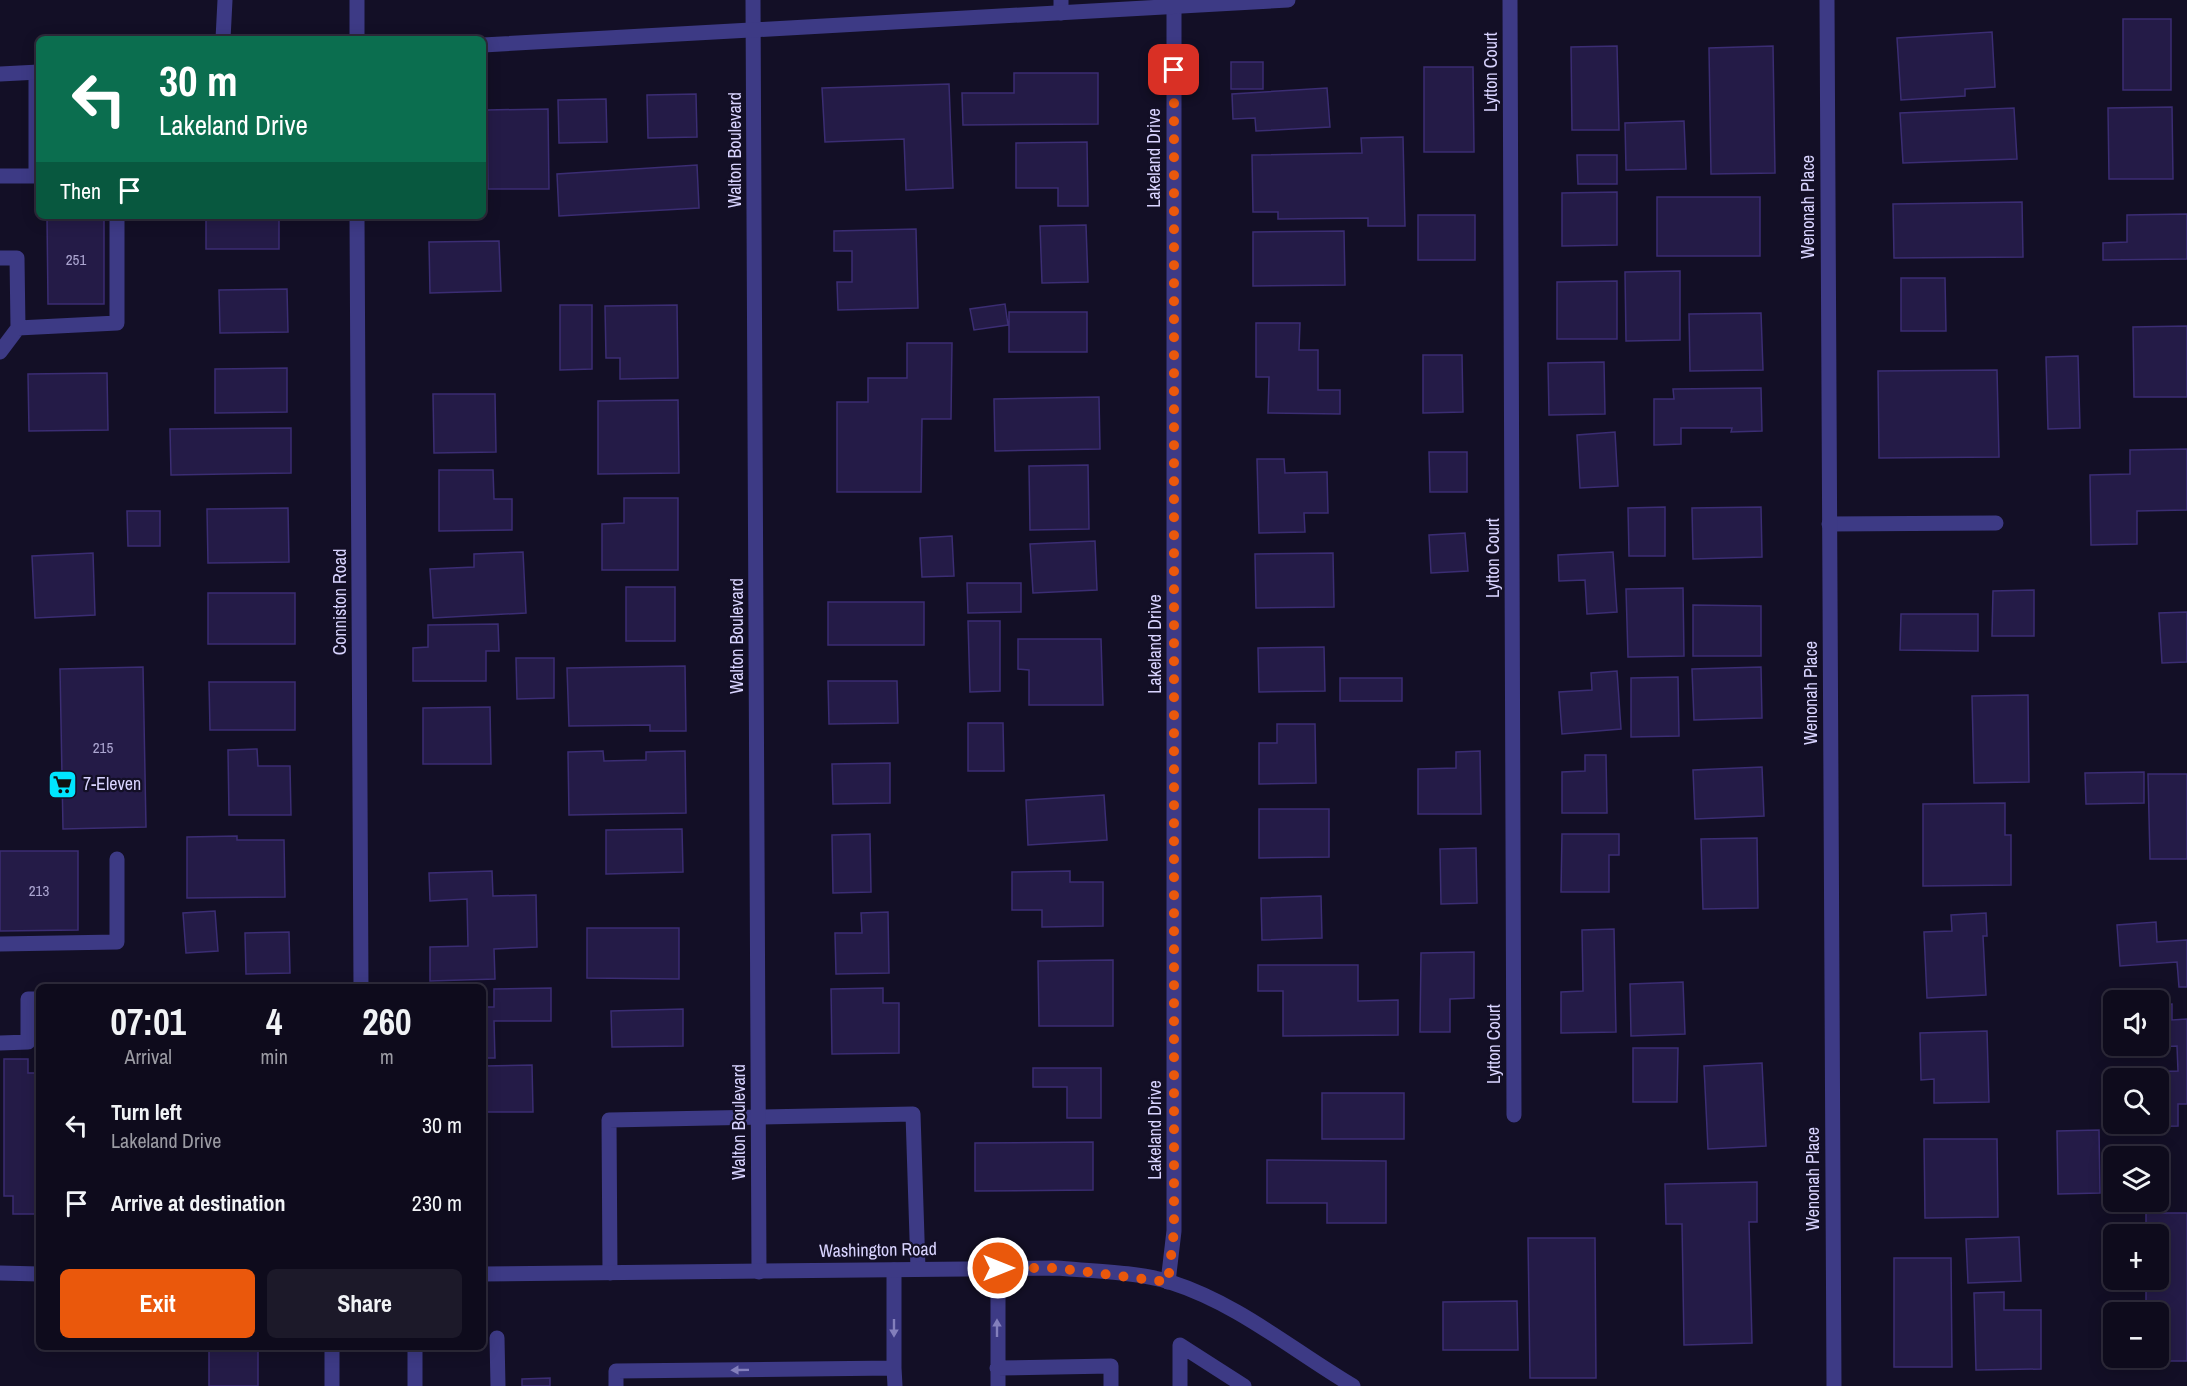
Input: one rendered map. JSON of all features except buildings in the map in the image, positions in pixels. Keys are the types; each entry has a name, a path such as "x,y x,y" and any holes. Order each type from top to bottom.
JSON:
{"street":[{"path":"223,36 225,0"},
{"path":"357,0 357,36"},
{"name":"Walton Boulevard","path":"753,0 759,1272"},
{"path":"486,45 754,29 1061,7 1174,7 1288,0"},
{"name":"Lytton Court","path":"1510,0 1514,1115"},
{"name":"Wenonah Place","path":"1827,0 1834,1386"},
{"name":"Lakeland Drive","path":"1168,1282 1174,1231 1174,7"},
{"path":"0,74 36,72"},
{"path":"0,176 36,176"},
{"path":"18,328 117,323 117,219"},
{"name":"Conniston Road","path":"357,219 361,984"},
{"path":"0,258 17,258 18,328 0,352"},
{"path":"1829,524 1996,523"},
{"path":"0,944 117,942 117,859"},
{"path":"0,1043 28,1042 28,999 36,999"},
{"path":"610,1273 609,1120 913,1114 918,1269"},
{"path":"998,1268 998,1386"},
{"name":"Washington Road","path":"486,1274 1056,1268 1168,1282 1227,1306 1279,1336 1353,1386"},
{"path":"894,1270 895,1386"},
{"path":"0,1274 36,1274"},
{"path":"497,1338 498,1386"},
{"path":"1180,1386 1180,1345 1244,1386"},
{"path":"332,1350 332,1386"},
{"path":"415,1350 415,1386"},
{"path":"998,1368 1111,1366 1111,1386"},
{"path":"616,1386 616,1371 894,1368"}],"place":[{"name":"7-Eleven","path":"62,784"}],"route":[{"path":"998,1268 1099,1271 1168,1282 1171,1265 1174,1231 1174,70"}]}
